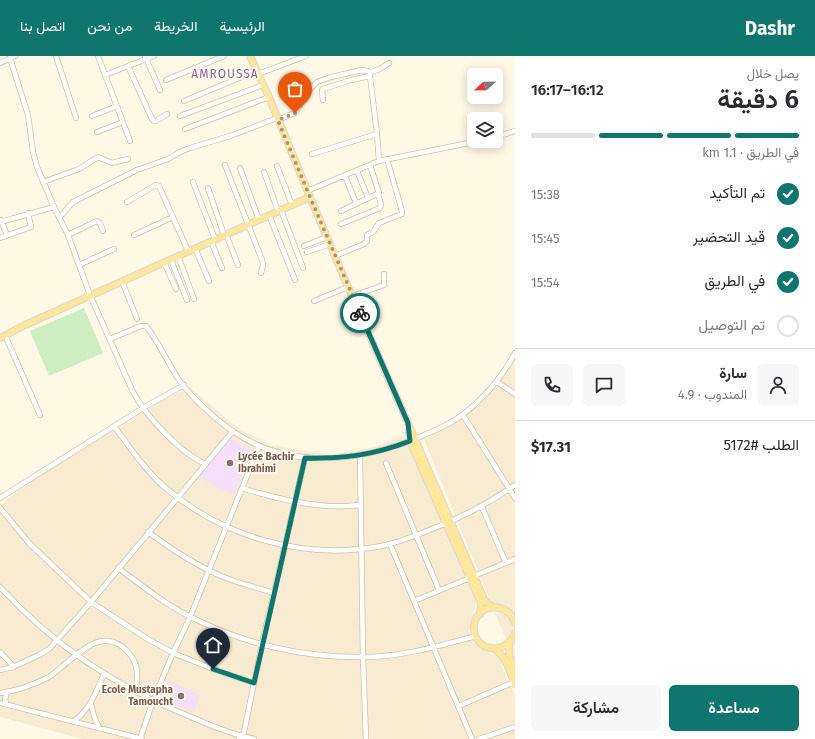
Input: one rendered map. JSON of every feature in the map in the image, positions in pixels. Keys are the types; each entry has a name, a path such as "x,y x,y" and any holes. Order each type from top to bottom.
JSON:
{"main road":[{"path":"250,56 269,97 348,287 408,423 413,440 472,577 481,604 480,614"},
{"path":"2,337 90,295 310,197"},
{"path":"472,577 488,604 493,607 504,609 509,612 515,620"},
{"path":"493,607 484,610 480,614 475,623 476,636 482,644 492,648 503,657 514,683"},
{"path":"492,648 502,647 509,643 515,633"},
{"path":"509,643 509,655 515,671"}],"street":[{"path":"56,56 76,118"},
{"path":"98,56 130,141"},
{"path":"105,75 146,57 154,56"},
{"path":"166,80 224,56"},
{"path":"184,101 257,72 306,56"},
{"path":"0,63 13,57 28,115 33,152 43,182 68,235 90,295 133,392 143,408 177,444 198,461 206,464"},
{"path":"146,57 160,90"},
{"path":"323,100 323,89 371,74 389,63"},
{"path":"128,66 152,119 156,121 167,114"},
{"path":"59,218 73,202 137,170 168,159 190,148 234,135 295,113 311,88 317,82 331,77 362,70 371,74"},
{"path":"371,74 379,161"},
{"path":"180,116 263,84"},
{"path":"185,129 269,97"},
{"path":"92,116 117,106"},
{"path":"97,132 123,122"},
{"path":"503,135 515,131"},
{"path":"312,154 377,134"},
{"path":"307,191 379,161 467,143"},
{"path":"43,182 79,169 98,158 112,164 128,159"},
{"path":"335,256 364,244 367,241 367,235 373,232 379,223 402,214 387,160"},
{"path":"225,165 262,260 262,273"},
{"path":"341,224 380,208 381,204 378,194 379,191 370,165"},
{"path":"277,166 292,205"},
{"path":"240,168 259,220"},
{"path":"357,171 368,198"},
{"path":"264,172 303,268"},
{"path":"345,176 356,203"},
{"path":"193,182 222,268"},
{"path":"127,202 156,186 159,186 188,251"},
{"path":"208,188 238,265"},
{"path":"341,211 378,194"},
{"path":"7,235 0,221 54,207"},
{"path":"0,238 31,227 28,213"},
{"path":"269,215 296,280"},
{"path":"134,235 173,217"},
{"path":"68,235 97,221 100,223 103,231"},
{"path":"304,246 327,237"},
{"path":"307,252 330,244"},
{"path":"195,248 209,281"},
{"path":"79,265 114,249"},
{"path":"178,256 194,299"},
{"path":"171,260 187,300"},
{"path":"164,262 176,289"},
{"path":"353,296 384,284 384,274"},
{"path":"122,281 137,319"},
{"path":"314,301 348,287"},
{"path":"110,339 141,326 146,326 184,385 222,423 233,431 259,446 273,451 305,458 329,459 360,456 413,440 463,414 497,382 515,353"},
{"path":"2,337 40,415"},
{"path":"497,382 515,394"},
{"path":"0,498 143,408 184,385"},
{"path":"463,414 515,498"},
{"path":"114,426 144,467 177,497 202,514 226,527 257,539 285,545 326,550 362,549 390,544 416,536 482,507 515,486"},
{"path":"0,670 14,667 49,649 233,431"},
{"path":"0,703 141,739 153,701 190,617 259,446"},
{"path":"360,456 362,506 363,658 366,739"},
{"path":"241,738 305,458"},
{"path":"386,463 439,590"},
{"path":"242,488 295,502 329,506 362,506"},
{"path":"482,507 506,563"},
{"path":"0,508 30,544 90,602 146,638 173,653 254,683"},
{"path":"148,532 175,551 209,570 226,578 274,593"},
{"path":"390,544 472,739"},
{"path":"414,601 515,559"},
{"path":"118,568 150,592 190,617 226,632 262,644 306,653 363,658 434,648 476,636"},
{"path":"0,587 27,614 57,640 104,674 153,701 241,738 254,739"},
{"path":"0,698 4,692 47,678 85,647 93,643 107,641 120,645 129,653 136,665 138,678 136,692"},
{"path":"0,652 14,667"},
{"path":"73,722 83,714 91,704 104,674"},
{"path":"458,706 514,683"},
{"path":"4,692 6,704"},
{"path":"91,704 99,728"},
{"path":"479,739 515,727"}],"shaded area":[{"path":"515,357 515,662 424,439 444,429 465,415 496,388"},
{"path":"190,387 240,429 271,445 331,455 376,447 404,435 476,603 469,631 474,644 498,657 515,695 515,739 83,739 0,717 0,508 7,499 54,467 160,402"},
{"name":"Lycée Bachir Ibrahimi","path":"230,438 255,451 234,495 213,485 199,476"},
{"name":"Ecole Mustapha Tamoucht","path":"168,680 200,695 194,712 169,702 170,699 160,695"}],"green space":[{"path":"84,308 103,353 49,376 30,331"}],"way so far":[{"path":"295,113 278,120 360,313"}],"place":[{"name":"Lycée Bachir Ibrahimi","path":"230,463"},
{"name":"Ecole Mustapha Tamoucht","path":"181,696"}],"district":[{"name":"AMROUSSA","path":"225,74"}],"route":[{"path":"213,669 254,683 305,458 329,459 360,456 410,441 408,423 360,313"}]}
